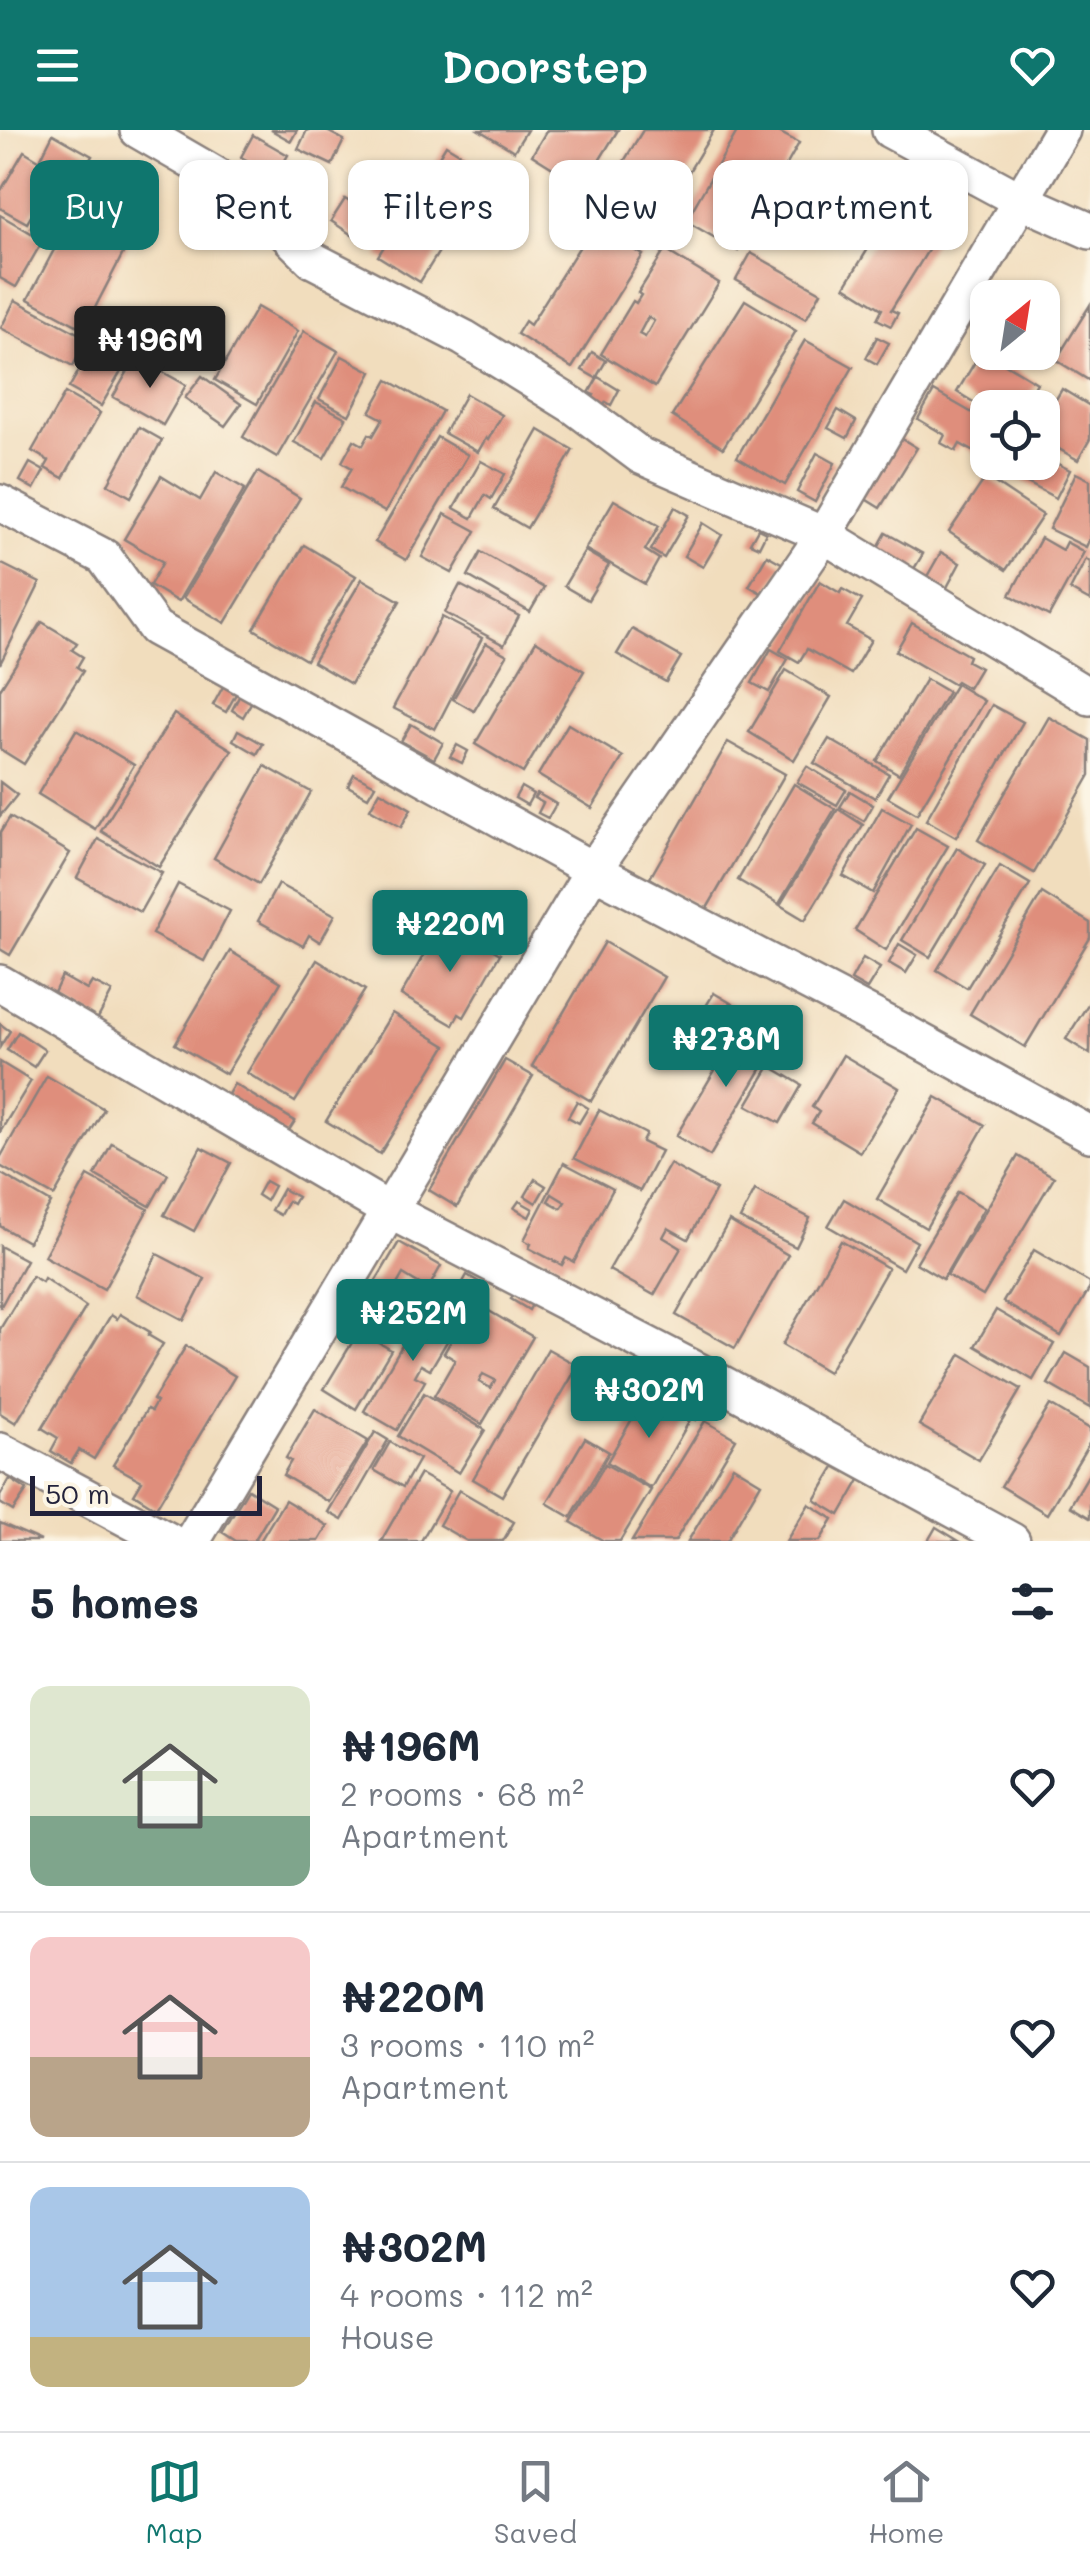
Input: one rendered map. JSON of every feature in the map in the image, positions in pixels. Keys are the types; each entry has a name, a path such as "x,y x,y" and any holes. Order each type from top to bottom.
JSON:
{"street":[{"path":"138,130 243,192 312,260 464,338 574,406 641,456 824,535 1090,697"},
{"path":"890,130 1020,200 1090,232"},
{"path":"192,1541 593,870 824,535 1062,130"},
{"path":"0,502 104,557 155,628 593,870 1090,1134"},
{"path":"0,983 390,1211 706,1375 1012,1541"},
{"path":"0,1451 169,1541"}],"building":[{"path":"271,130 297,130 291,141"},
{"path":"307,130 325,130 344,140 332,165 298,149"},
{"path":"479,130 527,130 514,151"},
{"path":"547,130 618,130 600,160 549,160 549,166 532,155"},
{"path":"643,130 714,130 693,165 693,160 625,160"},
{"path":"738,130 775,130 799,143 789,160 721,160"},
{"path":"53,134 92,156 90,160 41,158"},
{"path":"253,135 288,155 285,160 241,157"},
{"path":"446,145 471,160 437,160"},
{"path":"24,151 39,160 30,160 27,223 0,208 0,192"},
{"path":"713,174 713,237 693,225 693,209"},
{"path":"345,199 348,201 348,232 331,221"},
{"path":"0,215 30,232 30,250 37,250 16,287 0,278"},
{"path":"54,250 125,250 84,329 28,299"},
{"path":"382,250 440,250 420,282 378,256"},
{"path":"578,250 635,250 643,255 572,368 517,334 525,321 530,325"},
{"path":"665,250 719,283 655,387 601,354 633,301 636,303 641,295 638,293","holes":["648,317 654,321 645,337 639,334"]},
{"path":"867,250 928,250 891,310 898,313 891,326 877,319 882,309 845,286"},
{"path":"751,253 821,292 806,319 736,280"},
{"path":"15,300 87,338 73,366 1,328"},
{"path":"745,300 796,331 723,448 672,416"},
{"path":"1090,305 1090,381 1060,362 1060,354"},
{"path":"257,307 298,331 257,404 215,380"},
{"path":"304,331 338,351 277,457 243,437"},
{"path":"877,337 889,343 877,364 866,358"},
{"path":"805,340 853,367 785,485 737,457"},
{"path":"93,346 125,365 101,406 69,388"},
{"path":"592,352 606,361 596,378 582,370"},
{"path":"342,356 372,372 349,415 319,399"},
{"path":"136,357 186,385 163,425 113,397"},
{"path":"970,370 1015,370 1037,383 1033,390 970,390 970,400 957,392"},
{"path":"202,376 241,404 225,426 185,398"},
{"path":"598,377 619,390 611,405 606,402 601,410 589,403 594,395 589,393"},
{"path":"388,380 442,411 385,512 341,487 352,468 342,462 354,440 363,445 383,419 370,412"},
{"path":"1062,389 1090,406 1090,439 1078,460 1060,450"},
{"path":"934,391 970,412 970,449 960,444 956,451 941,443 945,435 918,419"},
{"path":"65,393 100,413 63,478 45,468 49,461 32,451"},
{"path":"466,394 502,415 478,452 444,433"},
{"path":"316,402 346,418 324,458 294,442"},
{"path":"838,410 856,421 847,438 828,428"},
{"path":"139,427 162,440 131,497 108,484"},
{"path":"539,430 573,450 527,528 494,509"},
{"path":"896,435 917,448 880,508 859,495"},
{"path":"437,437 468,455 406,560 375,542"},
{"path":"817,453 835,463 815,502 797,492"},
{"path":"481,461 505,474 491,499 485,495 472,518 454,508"},
{"path":"30,463 44,471 34,489 20,481"},
{"path":"1060,465 1070,470 1056,498 1022,480 1060,480"},
{"path":"216,472 245,489 178,602 150,585 163,562 124,539 161,476 200,500"},
{"path":"258,472 300,498 225,623 183,598"},
{"path":"1076,473 1090,480 1090,538 1086,547 1049,529"},
{"path":"984,480 990,480 1043,515 1006,570 949,532"},
{"path":"614,500 659,526 645,550 659,559 645,584 585,549"},
{"path":"675,507 689,515 664,558 651,550"},
{"path":"445,514 476,531 452,573 422,557"},
{"path":"703,523 722,535 703,567 684,556"},
{"path":"758,529 766,533 759,547 750,543"},
{"path":"886,533 923,554 912,572 876,551"},
{"path":"1041,538 1062,550 1066,542 1084,552 1049,616 1010,595"},
{"path":"304,545 356,576 306,660 254,629"},
{"path":"585,551 609,565 588,600 564,586"},
{"path":"481,552 544,588 530,612 468,576"},
{"path":"941,552 960,563 945,591 925,580"},
{"path":"767,555 783,564 765,595 749,586"},
{"path":"1086,559 1090,562 1090,601 1070,590"},
{"path":"0,563 40,583 0,664"},
{"path":"362,579 400,601 351,684 313,662"},
{"path":"820,581 862,600 847,626 871,640 851,674 807,649 799,662 780,651"},
{"path":"460,585 519,616 504,645 445,613"},
{"path":"442,617 482,638 435,729 393,708"},
{"path":"42,622 77,643 72,650 83,657 77,667 83,671 24,764 0,749 0,689"},
{"path":"912,623 969,656 967,661 980,668 968,688 956,681 953,684 896,651"},
{"path":"632,629 681,657 666,682 617,654"},
{"path":"536,641 584,671 523,773 475,744"},
{"path":"486,643 507,655 474,711 453,699"},
{"path":"771,649 788,659 769,692 752,683"},
{"path":"786,670 831,697 794,760 749,732"},
{"path":"926,679 948,692 899,774 877,761"},
{"path":"956,684 984,701 917,814 888,797"},
{"path":"224,685 237,692 226,712 213,705"},
{"path":"240,695 252,701 243,717 232,710"},
{"path":"992,705 1023,722 956,837 926,820"},
{"path":"174,714 232,750 159,867 101,831"},
{"path":"1049,717 1090,740 1090,775 1034,873 978,840"},
{"path":"411,724 443,743 434,759 401,741"},
{"path":"568,724 623,757 592,808 538,775"},
{"path":"76,730 134,765 95,829 38,794"},
{"path":"238,730 263,744 257,754 233,740"},
{"path":"829,739 889,774 875,798 814,763"},
{"path":"728,742 785,774 706,910 650,878"},
{"path":"457,745 468,751 462,763 450,757"},
{"path":"265,766 311,792 259,884 214,858"},
{"path":"807,766 846,790 837,805 797,782"},
{"path":"354,774 375,785 368,797 348,786"},
{"path":"0,782 17,795 0,816"},
{"path":"794,784 835,809 779,904 738,880"},
{"path":"521,787 533,794 527,805 515,798"},
{"path":"380,791 411,809 401,827 370,809"},
{"path":"850,791 873,805 864,821 840,807"},
{"path":"537,793 556,804 548,818 538,813 543,803 534,798"},
{"path":"882,808 911,824 873,893 843,876"},
{"path":"838,809 863,825 805,920 780,905"},
{"path":"10,817 70,853 10,955 0,949 0,833"},
{"path":"916,828 948,846 886,950 855,930"},
{"path":"98,839 162,873 140,912 77,878"},
{"path":"957,848 985,865 930,957 902,940"},
{"path":"1000,866 1030,884 967,988 937,970"},
{"path":"178,884 230,911 204,961 152,934"},
{"path":"278,884 335,915 320,942 309,935 303,946 258,921"},
{"path":"1042,893 1090,923 1090,938 1025,1047 970,1014"},
{"path":"439,928 457,939 461,931 500,954 464,1017 459,1014 453,1025 401,995"},
{"path":"605,942 664,977 591,1101 532,1066"},
{"path":"899,944 917,955 906,973 889,963"},
{"path":"230,951 281,982 226,1074 175,1044"},
{"path":"863,958 880,968 867,989 851,980"},
{"path":"317,960 365,990 295,1102 247,1073"},
{"path":"62,976 87,990 92,982 112,992 97,1020 52,997"},
{"path":"714,993 739,1008 713,1052 687,1037"},
{"path":"1090,1001 1090,1054 1066,1039"},
{"path":"392,1013 446,1046 380,1154 326,1121"},
{"path":"0,1024 10,1031 0,1047"},
{"path":"742,1024 776,1044 710,1156 676,1136"},
{"path":"18,1032 45,1050 34,1067 7,1050"},
{"path":"843,1055 899,1088 860,1152 812,1123 819,1112 812,1107"},
{"path":"505,1060 533,1076 457,1207 429,1190"},
{"path":"0,1062 31,1081 0,1132"},
{"path":"770,1066 802,1085 780,1123 747,1105"},
{"path":"47,1076 104,1109 54,1196 0,1166 0,1158"},
{"path":"234,1084 295,1121 284,1138 224,1101"},
{"path":"936,1097 985,1125 926,1228 877,1199"},
{"path":"577,1101 588,1108 579,1123 568,1117"},
{"path":"599,1110 646,1134 642,1142 661,1151 640,1191 574,1158"},
{"path":"112,1143 168,1174 150,1206 95,1175"},
{"path":"201,1147 231,1163 194,1231 164,1215"},
{"path":"1018,1156 1054,1177 983,1296 947,1275"},
{"path":"564,1163 613,1189 574,1262 566,1258 562,1265 529,1248 531,1244 524,1240","holes":["552,1194 565,1202 561,1208 548,1201"]},
{"path":"670,1164 716,1190 688,1239 668,1228 663,1237 681,1248 654,1295 609,1270"},
{"path":"0,1173 51,1203 28,1242 0,1226"},
{"path":"88,1176 148,1209 104,1289 44,1256"},
{"path":"535,1179 546,1186 536,1203 525,1196"},
{"path":"265,1181 274,1186 266,1201 257,1195"},
{"path":"283,1189 297,1197 293,1204 288,1201 280,1215 271,1210"},
{"path":"755,1190 810,1218 796,1247 740,1219"},
{"path":"958,1192 984,1208 943,1279 916,1263"},
{"path":"844,1199 917,1242 902,1269 828,1226"},
{"path":"519,1201 533,1209 529,1217 514,1208"},
{"path":"729,1221 788,1255 735,1348 676,1315"},
{"path":"841,1241 888,1268 828,1372 782,1345"},
{"path":"399,1242 441,1266 428,1289 403,1274 385,1306 404,1317 392,1339 355,1317 361,1307 356,1304 369,1282 374,1284"},
{"path":"0,1246 26,1260 0,1308"},
{"path":"1034,1250 1090,1283 1061,1336 1003,1302"},
{"path":"157,1254 205,1279 184,1320 137,1295"},
{"path":"467,1275 484,1285 474,1302 533,1337 482,1424 434,1396 455,1360 444,1353 471,1307 455,1297","holes":["483,1374 495,1380 491,1388 479,1382"]},
{"path":"32,1276 42,1282 44,1278 86,1307 16,1423 0,1413 0,1329"},
{"path":"517,1288 535,1299 529,1310 511,1299"},
{"path":"430,1297 462,1316 430,1370 421,1365 415,1376 425,1381 397,1430 364,1411"},
{"path":"996,1310 1054,1344 1033,1380 975,1346"},
{"path":"120,1314 163,1344 94,1459 79,1450 71,1463 51,1451 58,1438 42,1428 111,1315 117,1319"},
{"path":"359,1331 391,1350 356,1409 324,1389"},
{"path":"186,1346 235,1376 156,1508 134,1494 142,1481 113,1465 147,1409 151,1411 156,1402 153,1400"},
{"path":"548,1349 578,1366 502,1496 473,1479"},
{"path":"1066,1353 1090,1367 1090,1408 1048,1384"},
{"path":"642,1354 660,1366 643,1393 625,1382"},
{"path":"961,1354 1021,1389 979,1460 919,1425"},
{"path":"664,1376 684,1383 682,1387 686,1389 676,1407 654,1393"},
{"path":"697,1391 708,1399 696,1420 678,1409 688,1393 694,1396"},
{"path":"424,1393 485,1430 459,1473 398,1436"},
{"path":"646,1395 690,1420 651,1488 607,1462"},
{"path":"1050,1405 1090,1429 1090,1442 1047,1514 1001,1486"},
{"path":"315,1409 368,1441 329,1502 283,1475 291,1461 286,1458"},
{"path":"705,1421 736,1439 675,1541 632,1541"},
{"path":"375,1432 388,1440 342,1520 328,1512"},
{"path":"585,1438 609,1452 571,1517 547,1503"},
{"path":"390,1442 419,1459 403,1487 374,1470"},
{"path":"605,1464 651,1490 620,1541 604,1541 571,1522"},
{"path":"836,1465 860,1480 840,1515 815,1500"},
{"path":"733,1466 761,1483 727,1541 688,1541"},
{"path":"1090,1472 1090,1518 1070,1506"},
{"path":"420,1474 450,1491 421,1541 381,1541"},
{"path":"10,1479 27,1490 13,1511 0,1503"},
{"path":"248,1489 275,1506 254,1541 236,1541 222,1532"},
{"path":"459,1490 514,1522 503,1541 467,1541 439,1525"},
{"path":"285,1500 328,1526 319,1541 260,1541"},
{"path":"809,1504 833,1519 820,1541 786,1541"},
{"path":"0,1523 41,1541 0,1541"},
{"path":"936,1527 959,1541 928,1541"}]}
